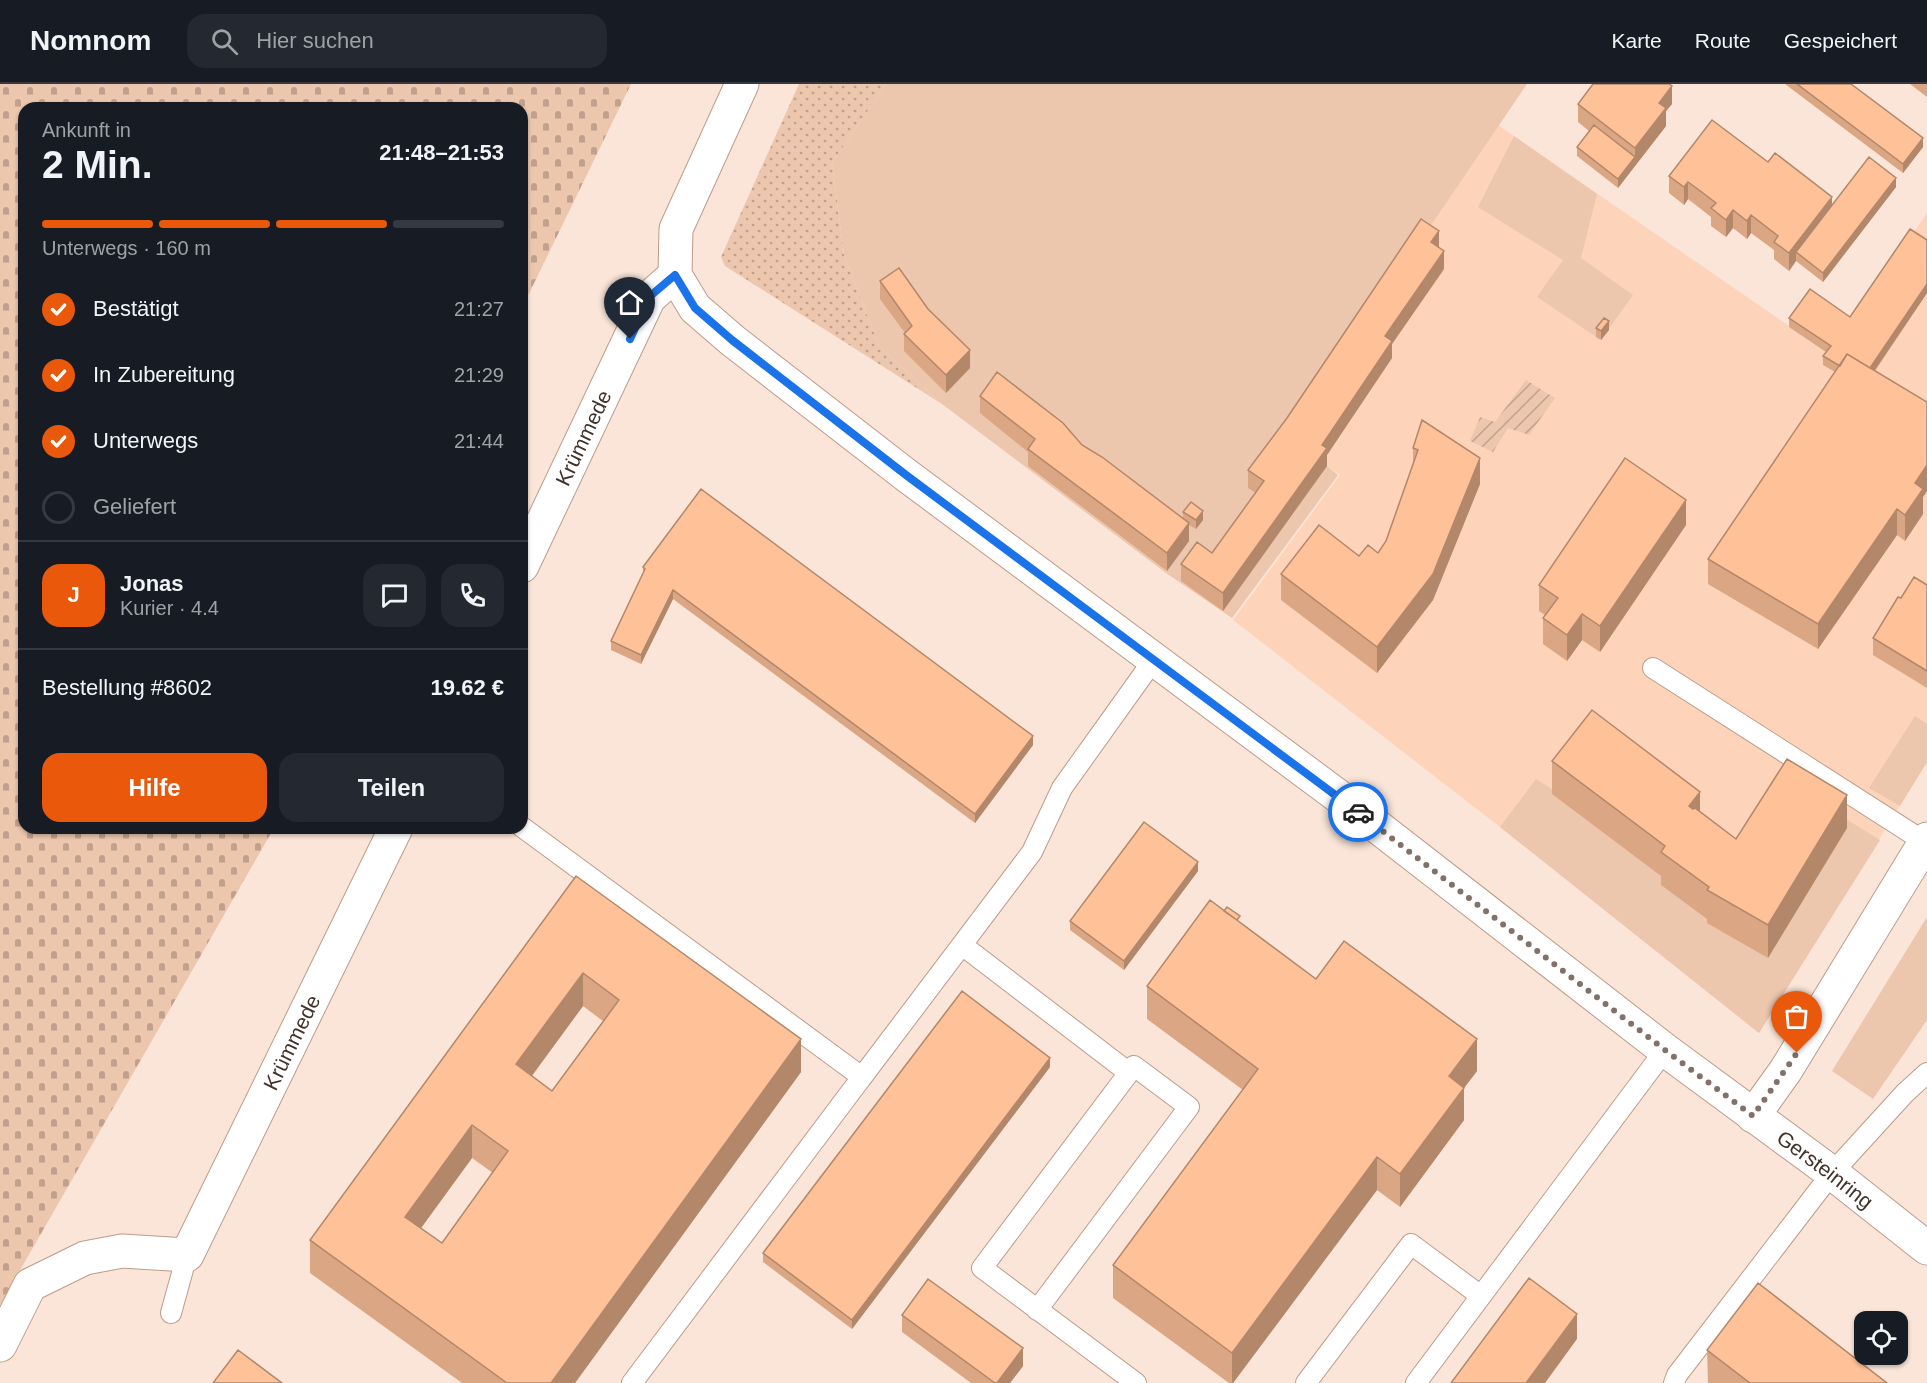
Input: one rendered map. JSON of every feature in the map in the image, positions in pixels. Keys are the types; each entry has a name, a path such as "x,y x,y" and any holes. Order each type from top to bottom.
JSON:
{"street":[{"path":"675,275 676,229 742,84"},
{"name":"Krümmede","path":"528,553 649,297 675,275"},
{"name":"Gersteinring","path":"675,275 695,308 732,340 906,475 1338,796 1665,1050 1832,1173 1927,1248"},
{"name":"Krümmede","path":"186,1255 393,834"},
{"path":"1753,1116 1786,1070 1926,840"},
{"path":"0,1345 30,1285 85,1258 122,1251 186,1255"}],"lane":[{"path":"632,1383 1032,852 1062,788 1155,658"},
{"path":"1653,668 1926,840"},
{"path":"1779,775 1791,756"},
{"path":"528,832 862,1077"},
{"path":"962,945 1128,1072"},
{"path":"1416,1383 1665,1050"},
{"path":"1037,1310 1189,1107 1134,1066 982,1268 1037,1310 1136,1383"},
{"path":"1674,1383 1683,1366 1832,1173 1905,1093 1927,1073"},
{"path":"1306,1383 1410,1244 1481,1296"},
{"name":"Krümmede","path":"171,1313 186,1255"}],"shaded area":[{"path":"1498,125 1789,326 1809,297 1851,325 1927,213 1927,762 1759,1033 1500,827 1233,620 1340,475 1287,436"}],"green space":[{"path":"0,84 631,84 528,296 528,102 18,102 18,834 271,834 0,1305"},
{"path":"799,84 886,84 832,163 844,255 879,346 942,404 725,266 721,257"},
{"path":"886,84 1527,84 1289,434 1338,475 1232,618 1166,573 942,404 879,346 844,255 832,163"},
{"path":"1514,136 1597,194 1581,258 1633,295 1601,340 1537,297 1563,260 1478,207"},
{"path":"1526,380 1555,398 1529,435 1508,428 1493,452 1470,441 1480,417 1495,422"},
{"path":"1915,716 1927,724 1927,762 1900,806 1869,788"},
{"path":"1536,779 1555,791 1665,879 1661,885 1709,920 1768,958 1847,828 1791,785 1880,840 1759,1033 1500,827"},
{"path":"1927,917 1927,1020 1873,1099 1832,1071"}],"building":[{"path":"1593,84 1669,84 1672,86 1659,103 1666,108 1635,148 1578,104"},
{"path":"1797,84 1851,84 1923,138 1903,164"},
{"path":"1712,120 1768,162 1775,153 1832,197 1789,253 1774,242 1778,236 1751,215 1747,221 1733,210 1726,220 1711,208 1716,203 1688,182 1684,187 1669,176"},
{"path":"1594,125 1635,157 1618,179 1577,147"},
{"path":"1869,157 1896,178 1823,273 1796,252"},
{"path":"1421,219 1439,231 1431,242 1444,251 1385,336 1392,341 1322,445 1327,448 1223,593 1181,564 1197,542 1212,553 1264,481 1248,470 1287,418"},
{"path":"1910,229 1927,240 1927,284 1870,368 1847,354 1840,366 1823,356 1831,346 1789,318 1810,289 1850,317"},
{"path":"899,268 928,309 970,350 946,375 904,334 912,326 880,281"},
{"path":"1604,318 1609,321 1601,331 1596,328"},
{"path":"1847,354 1927,402 1927,465 1915,483 1923,489 1905,515 1897,509 1818,624 1708,559"},
{"path":"997,372 1063,423 1082,445 1102,457 1189,523 1167,553 1028,449 1035,439 980,396"},
{"path":"1422,420 1480,458 1433,574 1377,647 1281,574 1319,525 1359,556 1368,545 1378,553 1386,541 1418,450 1413,448"},
{"path":"1625,458 1686,500 1600,626 1582,614 1567,635 1543,618 1558,598 1539,585"},
{"path":"701,489 1033,736 975,814 673,590 641,655 611,641 645,569 643,567"},
{"path":"1191,502 1203,511 1196,520 1183,512"},
{"path":"1914,577 1927,585 1927,671 1873,638 1898,597 1901,598"},
{"path":"1592,710 1700,792 1689,806 1695,808 1736,839 1787,759 1847,795 1768,925 1707,890 1709,887 1661,852 1665,846 1552,761"},
{"path":"1144,822 1198,862 1124,961 1070,921"},
{"path":"576,876 801,1039 551,1383 507,1383 310,1240","holes":["583,973 619,1000 552,1091 516,1064","472,1125 508,1151 442,1243 405,1217"]},
{"path":"1210,900 1316,979 1344,941 1477,1039 1449,1076 1464,1088 1400,1174 1377,1157 1232,1353 1113,1265 1258,1069 1147,986"},
{"path":"1227,907 1240,916 1237,920 1224,911"},
{"path":"962,991 1050,1058 852,1320 763,1253"},
{"path":"1529,1278 1577,1314 1526,1383 1451,1383"},
{"path":"928,1279 1023,1348 997,1383 902,1315"},
{"path":"1758,1283 1854,1357 1854,1365 1864,1365 1887,1383 1750,1383 1707,1350"},
{"path":"238,1350 282,1383 213,1383"}],"way so far":[{"path":"1358,812 1753,1116 1797,1053"}],"route":[{"path":"630,339 649,297 675,275 695,308 732,340 906,475 1155,658 1358,812"}]}
